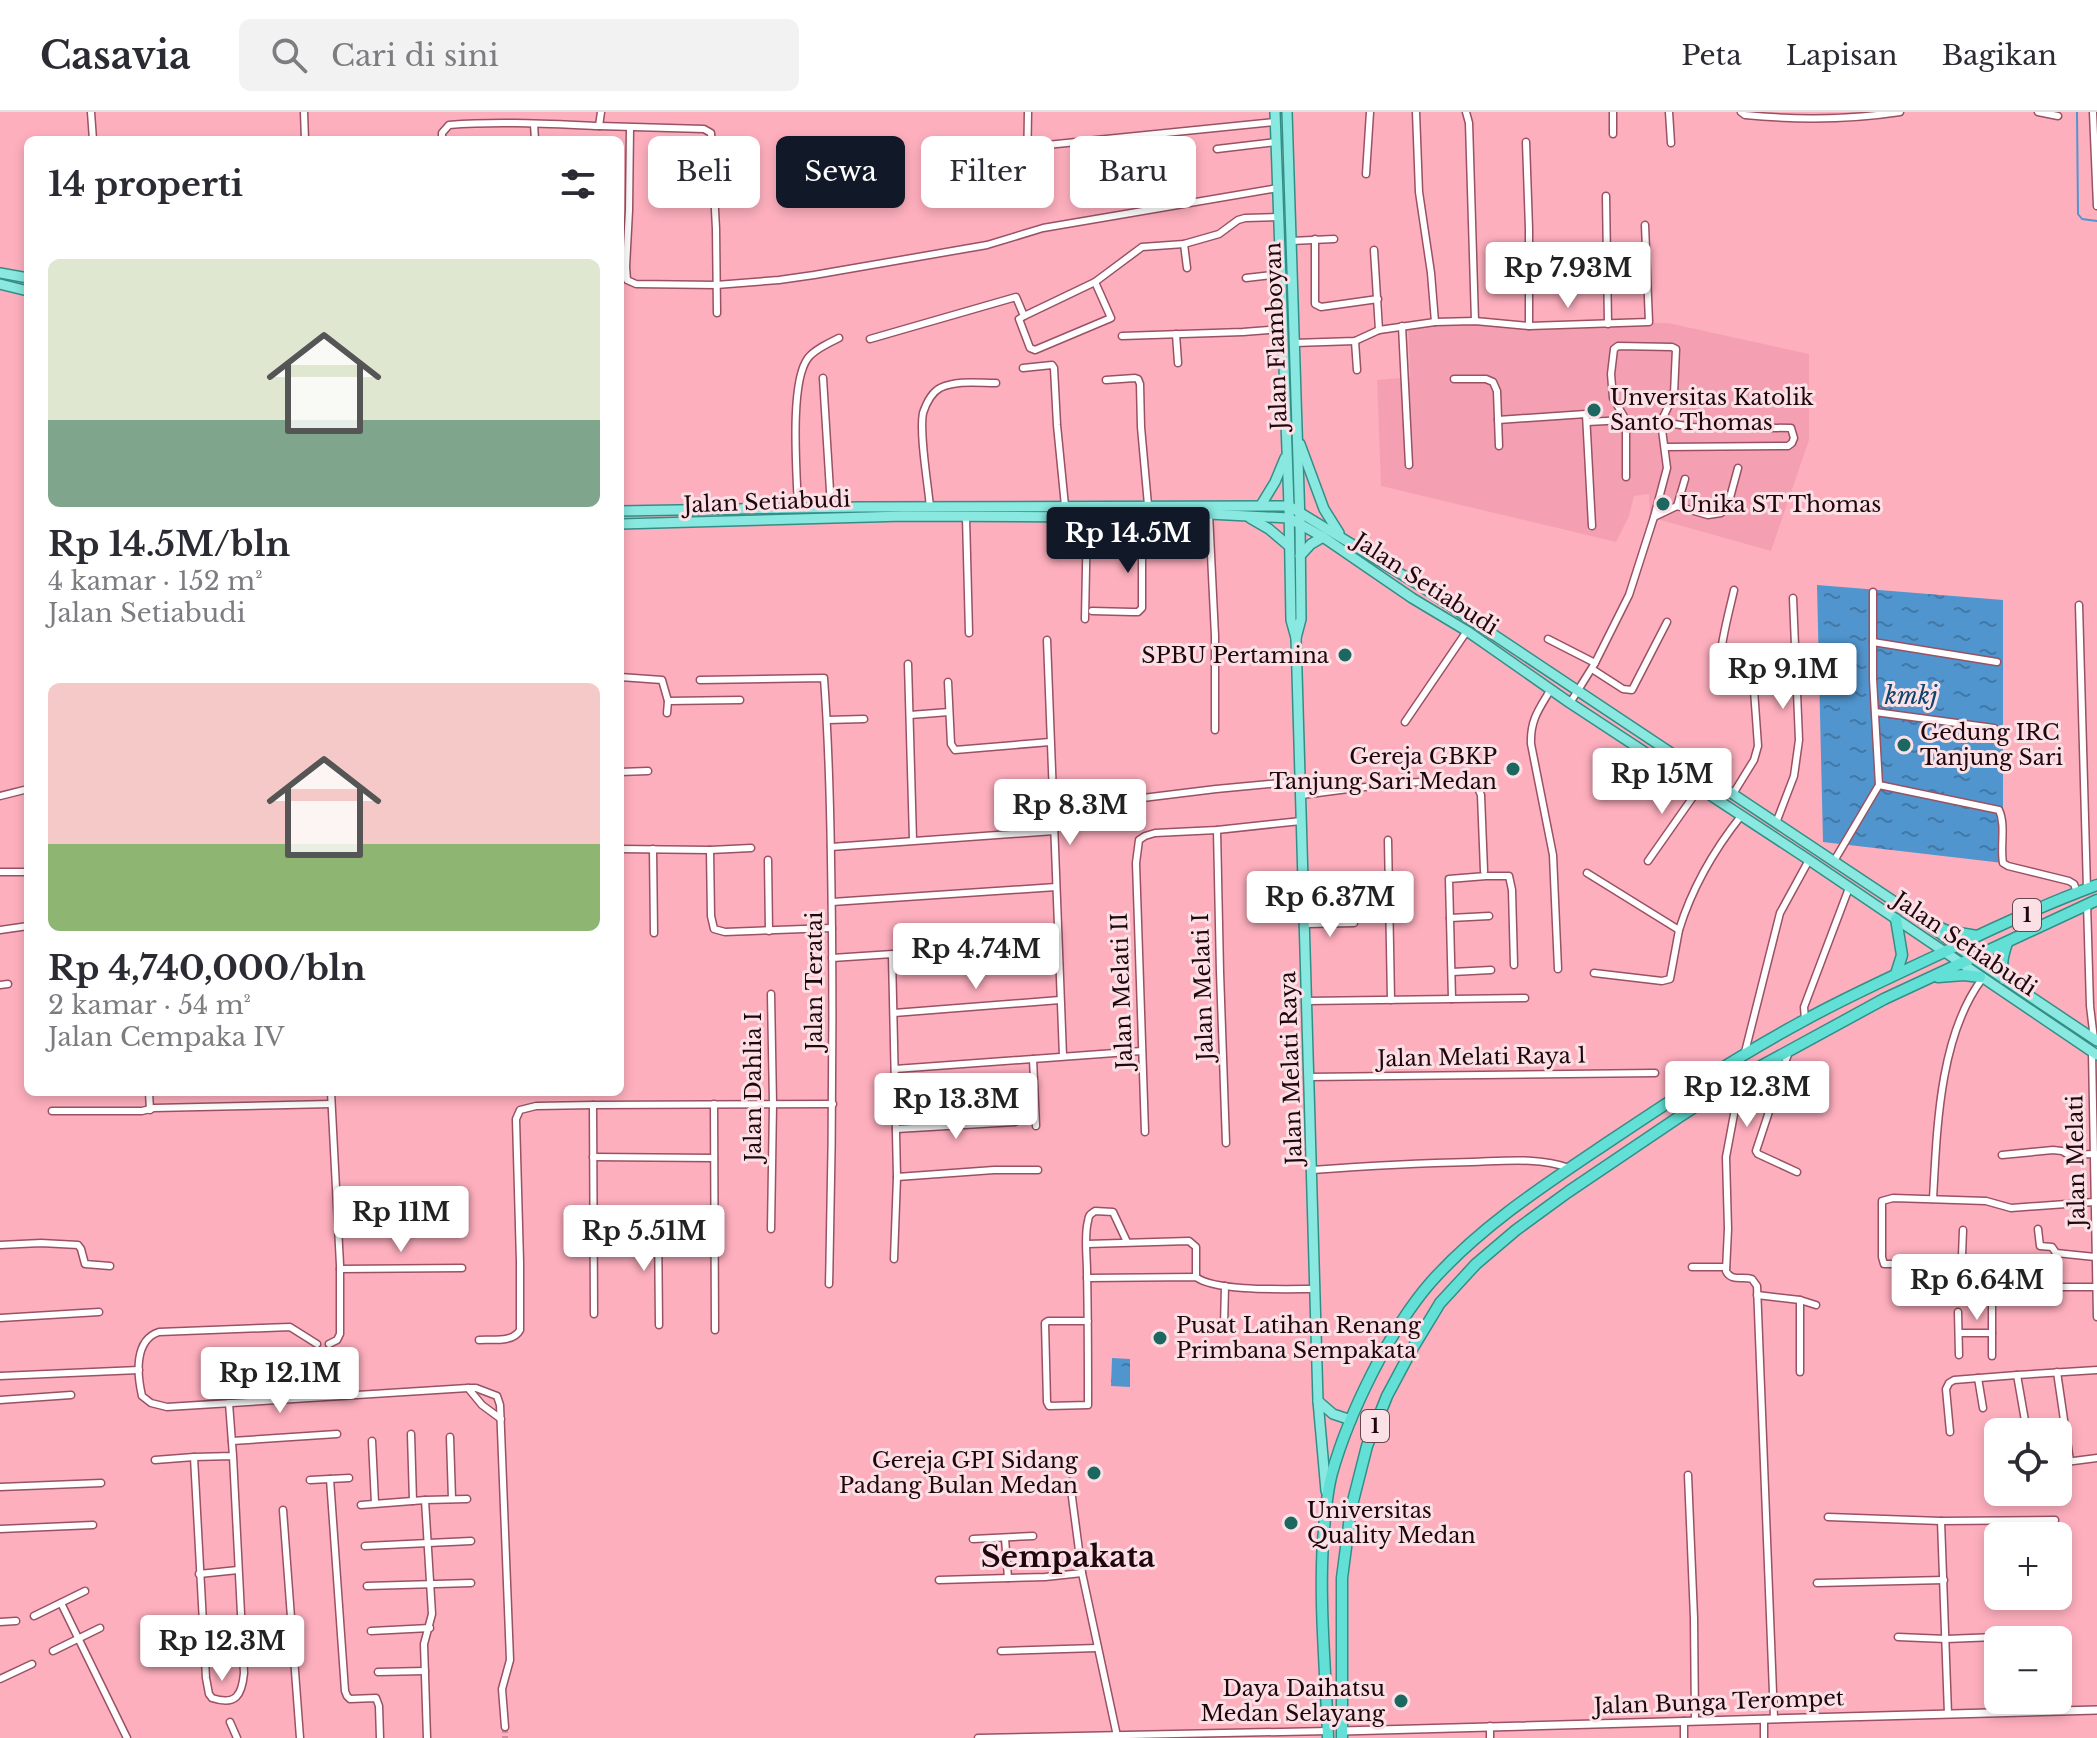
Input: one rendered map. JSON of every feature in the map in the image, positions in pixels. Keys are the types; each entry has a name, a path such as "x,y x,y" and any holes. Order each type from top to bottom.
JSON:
{"highway":[{"name":"1","path":"1328,1734 1321,1594 1326,1499 1336,1461 1368,1383 1414,1303 1429,1284 1462,1249 1520,1203 1744,1054 1896,974 2087,889"},
{"name":"1","path":"1342,1734 1342,1578 1357,1482 1383,1406 1440,1303 1476,1264 1516,1230 1741,1077 1884,999 2092,901"},
{"path":"1919,918 1947,931 1977,936"},
{"path":"1896,919 1902,955 1896,974"},
{"path":"2004,979 2001,971 2007,943"},
{"path":"1932,977 1964,975 1981,978"},
{"path":"1558,1177 1568,1192"}],"main road":[{"name":"Jalan Flamboyan","path":"1287,112 1294,343 1287,453 1289,506"},
{"name":"Jalan Flamboyan","path":"1275,117 1283,329 1297,437 1299,510"},
{"path":"0,273 24,277"},
{"path":"0,284 24,290"},
{"path":"1297,437 1324,509 1340,535"},
{"path":"1261,505 1287,453"},
{"name":"Jalan Setiabudi","path":"624,511 831,507 1289,506 1419,585 1919,918 2095,1040"},
{"name":"Jalan Melati Raya","path":"1289,506 1291,620 1296,638 1301,781 1318,1401 1326,1499"},
{"name":"Jalan Melati Raya","path":"1296,638 1301,619 1299,510"},
{"name":"Jalan Setiabudi","path":"624,524 895,516 1209,514 1289,518 1467,631 2094,1053"},
{"path":"1247,516 1289,546"},
{"path":"1300,556 1323,537"},
{"path":"1412,598 1419,585"},
{"path":"1741,816 1750,807"},
{"path":"1318,1401 1333,1414 1351,1420"}],"street":[{"path":"91,112 93,136"},
{"path":"304,112 305,136"},
{"path":"514,122 515,112"},
{"path":"599,126 601,112"},
{"path":"1027,136 1028,112"},
{"path":"1366,174 1370,112"},
{"path":"1416,112 1419,192 1435,322"},
{"path":"1466,112 1469,123 1475,321"},
{"path":"1613,112 1613,134"},
{"path":"1669,112 1671,143"},
{"path":"1741,112 1745,115 1808,120 1900,112"},
{"path":"2038,112 2058,116"},
{"path":"2093,112 2097,206"},
{"path":"1054,144 1275,117"},
{"path":"442,136 449,125 514,122 704,129 711,133 717,313"},
{"path":"534,124 535,136"},
{"path":"630,128 626,267 627,280 636,284 716,285 814,275 987,245 1043,228 1278,188"},
{"path":"1217,149 1276,142"},
{"path":"1526,142 1529,326"},
{"path":"1606,196 1608,324"},
{"path":"624,210 629,210"},
{"path":"1095,282 1111,318 1035,350 1030,348 1019,319 1095,282 1142,247 1184,244 1219,234 1245,218 1279,217"},
{"path":"1294,343 1355,341 1379,330 1435,322 1475,321 1529,326 1647,323 1651,321 1645,225"},
{"path":"1315,239 1315,304 1321,307 1378,299"},
{"path":"1291,241 1334,239"},
{"path":"1184,244 1187,268"},
{"path":"1374,250 1379,330"},
{"path":"1246,278 1281,274"},
{"path":"870,339 1016,297 1024,316"},
{"path":"1402,326 1409,465"},
{"path":"1122,336 1283,329"},
{"path":"1176,334 1178,363"},
{"path":"798,509 796,423 797,392 802,369 814,352 839,338"},
{"path":"1355,341 1357,370"},
{"path":"1570,703 1594,666 1629,595 1654,517 1667,468 1661,422 1674,394 1674,348 1621,345 1614,349 1611,374 1613,398 1626,420 1626,477"},
{"path":"1023,368 1052,365 1054,368 1065,506"},
{"path":"823,378 831,507"},
{"path":"1106,380 1135,378 1140,384 1148,505"},
{"path":"1454,379 1486,379 1493,382 1497,391 1499,446"},
{"path":"930,507 923,425 928,401 934,392 952,384 996,383"},
{"path":"1498,420 1587,415 1592,526"},
{"path":"1587,422 1626,420 1693,427 1791,428 1794,438 1788,446 1665,447"},
{"path":"1654,517 1677,506 1708,515 1721,513 1728,505 1738,468"},
{"path":"1677,506 1685,479"},
{"path":"1209,514 1215,636 1215,730"},
{"path":"1092,611 1138,612 1142,608 1142,516"},
{"path":"966,517 969,633"},
{"path":"1085,619 1087,517"},
{"path":"1733,794 1754,760 1758,746 1754,690 1748,685 1725,680 1719,670 1734,590"},
{"path":"1834,861 1879,785 1873,592"},
{"path":"1775,824 1794,776 1799,740 1793,598"},
{"path":"1879,785 1999,810 2002,817 2003,863 2087,889 2079,605"},
{"path":"1548,639 1594,666 1623,689 1632,690 1667,622"},
{"path":"1405,722 1467,631"},
{"path":"1047,640 1063,1056"},
{"path":"1873,642 1997,662"},
{"path":"908,664 913,840"},
{"path":"624,677 662,680 668,701 667,713"},
{"name":"Jalan Teratai","path":"700,680 824,678 832,902 833,1104 829,1284"},
{"path":"948,682 951,744 955,750 1050,742"},
{"path":"1551,689 1534,718 1531,744 1553,855 1558,969"},
{"path":"668,701 740,700"},
{"path":"910,715 949,712"},
{"path":"1875,712 1994,728"},
{"path":"827,720 864,719"},
{"path":"624,772 648,771"},
{"path":"1053,809 1301,781"},
{"path":"1301,795 1391,784 1448,781 1477,786 1481,795 1484,871"},
{"path":"1648,861 1700,787"},
{"path":"0,796 24,790"},
{"path":"1594,973 1662,981 1670,979 1679,930 1694,889 1741,816"},
{"path":"1217,830 1302,821"},
{"name":"Jalan Melati II","path":"1145,1132 1136,863 1139,840 1155,833 1217,830"},
{"name":"Jalan Melati I","path":"1217,830 1226,1143"},
{"path":"831,847 1054,831"},
{"path":"1388,840 1391,1000"},
{"path":"624,849 751,848"},
{"path":"653,849 654,933"},
{"path":"710,850 710,900 714,929 725,932 832,928"},
{"path":"768,860 769,931"},
{"path":"1744,1054 1780,913 1809,860"},
{"path":"0,872 24,872"},
{"path":"1587,873 1679,930"},
{"path":"1452,999 1449,879 1509,876 1514,965"},
{"path":"832,902 1056,887"},
{"path":"1805,1020 1804,1007 1849,888"},
{"path":"2092,901 2090,1006 2095,1040"},
{"path":"1450,918 1489,916"},
{"path":"1305,924 1354,923"},
{"path":"0,930 24,927"},
{"path":"832,958 1058,943"},
{"path":"892,955 897,1177 894,1259"},
{"path":"1452,972 1491,970"},
{"path":"1933,1199 1940,1115 1952,1039 1957,1021 1981,978"},
{"name":"Jalan Dahlia I","path":"771,994 771,1229"},
{"path":"1307,1001 1525,998"},
{"path":"894,1013 1060,1000"},
{"path":"895,1069 1142,1051"},
{"path":"1789,1051 1756,1151 1797,1172"},
{"name":"Jalan Melati","path":"2094,1053 2097,1317"},
{"path":"1033,1059 1036,1126"},
{"name":"Jalan Melati Raya 1","path":"1309,1077 1655,1073"},
{"path":"1741,1077 1726,1157 1726,1271 1730,1277 1752,1279 1757,1286 1774,1718"},
{"path":"149,1096 150,1110"},
{"path":"329,1344 338,1339 340,1269 331,1096"},
{"path":"52,1111 331,1104"},
{"path":"714,1104 715,1330"},
{"path":"479,1340 513,1338 520,1330 520,1110 526,1107 593,1105 833,1104"},
{"path":"593,1105 594,1314"},
{"path":"896,1129 1015,1122"},
{"path":"2002,1155 2053,1150 2069,1155 2095,1154"},
{"path":"593,1157 714,1158"},
{"path":"1312,1170 1514,1161 1552,1162 1569,1168"},
{"path":"897,1177 1038,1170"},
{"path":"1936,1264 1884,1264 1882,1201 1893,1198 1933,1199 1986,1201 2011,1208 2095,1207"},
{"path":"1088,1321 1045,1323 1049,1406 1088,1405 1089,1216 1095,1211 1113,1212 1127,1242"},
{"path":"594,1221 714,1220"},
{"path":"658,1221 659,1325"},
{"path":"2038,1229 2040,1246 2052,1247 2056,1253 2095,1257"},
{"path":"1963,1230 1961,1285 1966,1288 2096,1287"},
{"path":"1087,1244 1189,1241 1196,1247 1196,1277"},
{"path":"0,1245 78,1245 86,1265 110,1266"},
{"path":"1692,1267 1726,1267"},
{"path":"340,1269 462,1268"},
{"path":"1087,1278 1196,1277 1200,1281 1225,1286 1315,1289"},
{"path":"1224,1326 1225,1286"},
{"path":"1992,1288 1992,1356"},
{"path":"1757,1295 1816,1305"},
{"path":"1800,1300 1800,1372"},
{"path":"0,1318 99,1312"},
{"path":"1958,1312 1959,1355"},
{"path":"317,1344 290,1327 151,1334 141,1347 139,1370 142,1396 159,1406 468,1388 497,1396 501,1419 510,1660 502,1689 505,1727"},
{"path":"1959,1333 1992,1333"},
{"path":"0,1376 139,1370"},
{"path":"1950,1432 1946,1389 1949,1383 1978,1378 2097,1370"},
{"path":"2057,1372 2064,1418"},
{"path":"2017,1375 2025,1418"},
{"path":"1978,1378 1983,1408"},
{"path":"468,1388 482,1405 501,1419"},
{"path":"0,1400 71,1395"},
{"path":"194,1457 206,1678 209,1694 216,1700 226,1701 242,1692 244,1673 229,1403"},
{"path":"232,1441 337,1434"},
{"path":"411,1434 413,1501"},
{"path":"450,1437 452,1499"},
{"path":"372,1441 375,1503"},
{"path":"155,1460 233,1456"},
{"path":"2072,1461 2097,1458"},
{"path":"1688,1475 1695,1721"},
{"path":"310,1480 349,1478"},
{"path":"330,1479 345,1691 350,1699 376,1698 380,1738"},
{"path":"1070,1482 1076,1542 1117,1736"},
{"path":"0,1487 101,1483"},
{"path":"361,1505 467,1499"},
{"path":"425,1500 432,1614 425,1639 427,1738"},
{"path":"283,1510 300,1738"},
{"path":"1828,1517 1941,1521 2055,1520"},
{"path":"1941,1521 1948,1714"},
{"path":"0,1529 93,1525"},
{"path":"973,1539 1033,1536"},
{"path":"1005,1538 1008,1578"},
{"path":"365,1546 471,1541"},
{"path":"199,1574 238,1570"},
{"path":"939,1580 1082,1573"},
{"path":"1817,1583 1944,1580"},
{"path":"367,1586 471,1583"},
{"path":"34,1616 85,1591"},
{"path":"61,1603 127,1738"},
{"path":"0,1622 16,1621"},
{"path":"53,1651 100,1628"},
{"path":"371,1631 430,1628"},
{"path":"1898,1637 1984,1638"},
{"path":"1001,1651 1097,1648"},
{"path":"0,1679 32,1664"},
{"path":"378,1672 425,1671"},
{"name":"Jalan Bunga Terompet","path":"1342,1734 1490,1726 2097,1710"},
{"path":"1764,1719 1764,1738"},
{"path":"1684,1721 1684,1738"},
{"path":"230,1722 237,1738"},
{"path":"1490,1726 1490,1738"},
{"path":"978,1738 1328,1734"}],"shaded area":[{"name":"Unversitas Katolik Santo Thomas","path":"1408,322 1668,323 1809,354 1809,440 1771,551 1650,517 1649,494 1634,496 1629,516 1616,542 1381,486 1377,380 1410,377"}],"water":[{"name":"kmkj","path":"1817,585 2003,600 2003,863 1823,842"},
{"path":"1112,1358 1130,1359 1130,1387 1111,1386"}],"waterway":[{"path":"2077,112 2078,214 2082,219 2097,221"}],"tunnel":[{"path":"505,1727 505,1738"}],"place":[{"name":"Unversitas Katolik Santo Thomas","path":"1594,410"},
{"name":"Unika ST Thomas","path":"1663,504"},
{"name":"SPBU Pertamina","path":"1345,655"},
{"name":"Gedung IRC Tanjung Sari","path":"1904,745"},
{"name":"Gereja GBKP Tanjung Sari Medan","path":"1513,769"},
{"name":"Pusat Latihan Renang Primbana Sempakata","path":"1160,1338"},
{"name":"Gereja GPI Sidang Padang Bulan Medan","path":"1094,1473"},
{"name":"Universitas Quality Medan","path":"1291,1523"},
{"name":"Daya Daihatsu Medan Selayang","path":"1401,1701"}],"district":[{"name":"Sempakata","path":"1068,1556"}]}
